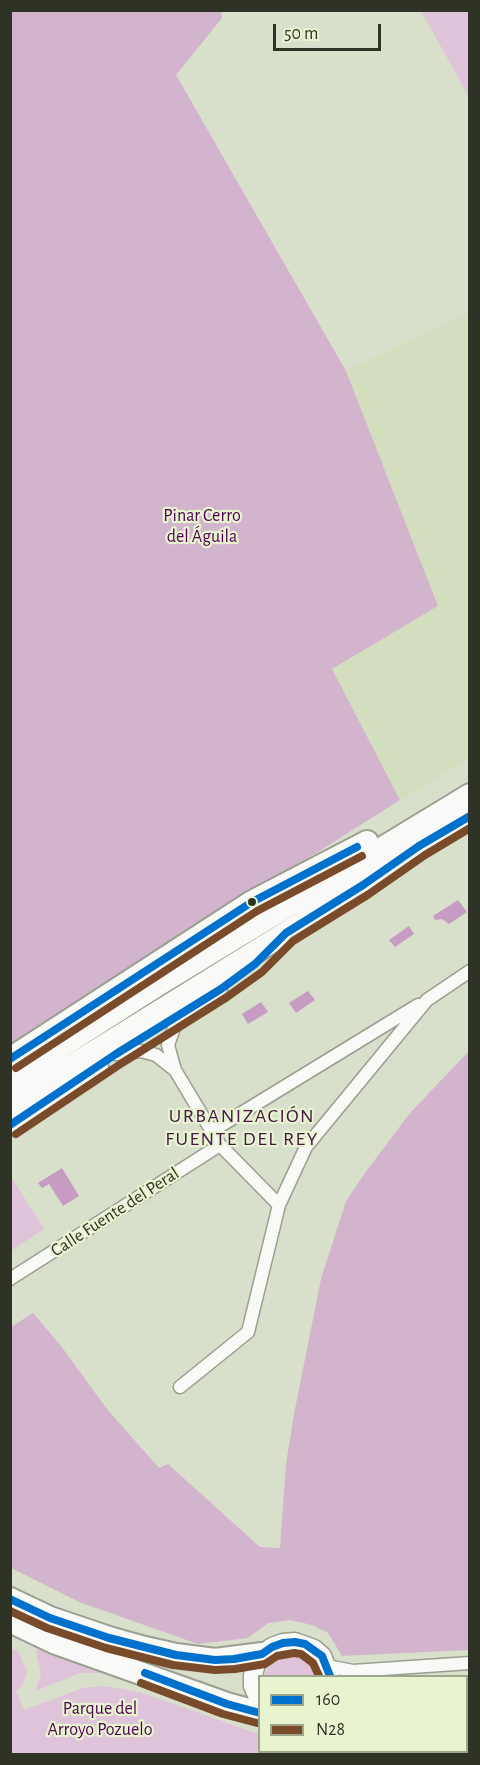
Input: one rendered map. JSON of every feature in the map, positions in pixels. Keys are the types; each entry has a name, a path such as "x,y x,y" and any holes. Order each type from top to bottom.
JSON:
{"highway":[{"path":"10,1059 270,891 470,789"},
{"path":"10,1078 159,984 470,795"},
{"path":"15,1117 286,933 363,885 418,846 470,816"},
{"path":"363,885 470,829"},
{"path":"15,1117 221,989 255,964 286,933"},
{"path":"10,1599 50,1618 145,1648 176,1655 215,1660 262,1654"},
{"path":"10,1621 56,1643 227,1704 258,1712"}],"main road":[{"path":"258,1697 253,1686 256,1664 262,1654 283,1642 295,1642 314,1649 322,1656 328,1671"}],"street":[{"path":"212,1131 427,1000 470,971"},
{"path":"221,989 175,1025 168,1046 174,1070 220,1144 279,1205"},
{"path":"180,1387 248,1332 279,1205 306,1147 427,1000"},
{"path":"116,1054 141,1051 156,1055 174,1070"},
{"name":"Calle Fuente del Peral","path":"10,1279 220,1144"},
{"path":"328,1671 348,1674 412,1672 470,1663"}],"shaded area":[{"path":"469,313 469,758 400,800 332,669 438,606 346,371"},
{"path":"458,900 467,912 449,924 442,919 435,920 433,916"},
{"path":"409,926 414,934 395,947 389,940"},
{"path":"308,991 315,1000 296,1013 289,1003"},
{"path":"261,1002 268,1012 248,1024 242,1014"},
{"path":"62,1168 79,1196 63,1206 49,1184 42,1188 38,1183"}],"green space":[{"name":"Pinar Cerro del Águila","path":"11,11 221,11 222,18 176,75 346,371 438,606 332,669 400,800 11,1046"},
{"path":"421,11 469,11 469,97"},
{"path":"469,1051 469,1650 342,1656 328,1633 312,1625 290,1620 268,1623 248,1638 198,1644 79,1602 11,1568 11,1327 33,1313 61,1346 107,1409 159,1468 168,1464 260,1547 280,1548 286,1464 294,1414 321,1279 346,1201 410,1113"},
{"path":"10,1175 44,1229 12,1250 10,1247"},
{"name":"Parque del Arroyo Pozuelo","path":"10,1648 18,1651 27,1672 23,1684 16,1692 24,1710 83,1688 100,1686 118,1688 140,1692 258,1734 258,1753 276,1753 276,1754 11,1754"},
{"path":"37,1648 107,1673 80,1673 36,1691 41,1673"},
{"path":"285,1654 302,1656 309,1662 316,1675 265,1675 270,1663"}],"transit line":[{"name":"160","path":"10,1125 116,1054 221,989 255,964 286,933 363,885 419,846 470,816"},
{"name":"N28","path":"16,1134 122,1063 227,997 262,972 293,941 470,828"},
{"name":"160","path":"10,1059 252,902 357,847"},
{"name":"N28","path":"16,1068 257,911 362,856"},
{"name":"160","path":"10,1599 50,1618 109,1638 176,1655 215,1660 234,1659 262,1654 283,1643 305,1644 322,1656 330,1675"},
{"name":"N28","path":"10,1611 47,1628 106,1648 173,1665 215,1670 235,1669 265,1664 277,1656 294,1653 301,1654 313,1663 319,1675"},
{"name":"160","path":"145,1673 227,1704 258,1712"},
{"name":"N28","path":"141,1683 223,1714 257,1723"}],"district":[{"name":"URBANIZACIÓN FUENTE DEL REY","path":"242,1128"}]}
